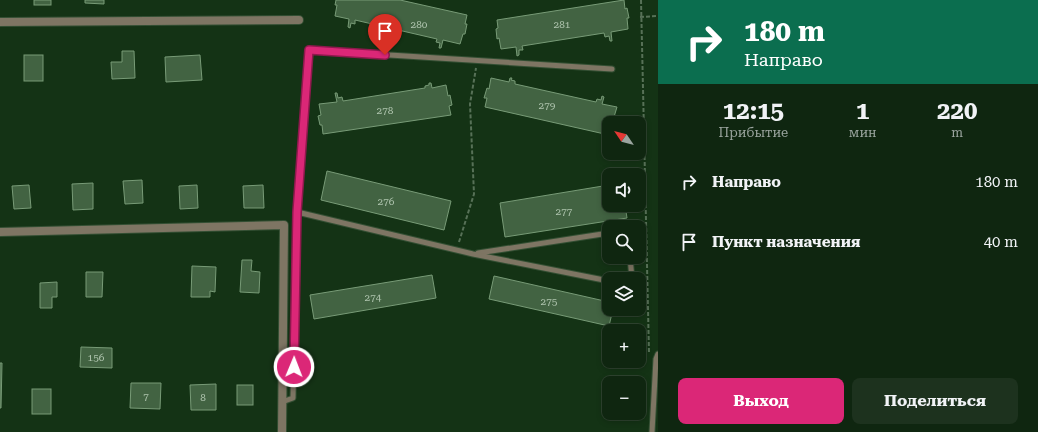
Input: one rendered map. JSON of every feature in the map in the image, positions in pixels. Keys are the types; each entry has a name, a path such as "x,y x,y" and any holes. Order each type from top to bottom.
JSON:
{"street":[{"path":"0,22 299,20"},
{"path":"0,232 284,225 282,432"}],"lane":[{"path":"282,402 293,398 297,212 309,50 612,69"},
{"path":"297,212 473,254 602,281"},
{"path":"473,254 602,233"},
{"path":"652,432 657,357"}],"path":[{"path":"641,0 640,17 649,353 657,357"},
{"path":"640,17 658,16"},
{"path":"456,250 474,194 470,104 477,61"}],"building":[{"path":"34,0 51,0 51,5 34,5"},
{"path":"85,0 104,0 104,4 85,3"},
{"path":"336,0 400,0 467,15 465,34 463,34 460,44 443,40 441,48 439,48 440,43 436,42 437,39 355,20 355,24 351,23 350,28 348,27 349,19 335,16 337,5 335,5"},
{"path":"624,0 625,9 627,8 629,18 627,18 628,29 611,32 612,41 610,41 609,36 605,37 604,33 522,46 523,50 519,50 519,55 517,56 516,47 501,49 499,38 497,39 497,20"},
{"path":"122,51 134,51 135,78 112,79 111,62 122,62"},
{"path":"24,55 43,55 43,81 24,81"},
{"path":"200,55 202,80 166,82 165,57"},
{"path":"491,78 509,82 510,78 512,78 511,80 515,81 515,84 596,102 597,99 601,100 602,96 604,97 602,104 617,107 614,116 602,116 602,133 485,107 487,98 484,98 487,88 489,89"},
{"path":"429,83 431,83 432,88 446,85 448,96 450,95 452,105 449,106 451,115 323,134 322,125 320,125 318,116 321,115 319,104 337,102 335,93 337,93 338,98 342,97 343,101 425,88 425,86 429,85"},
{"path":"327,171 451,201 444,230 321,200"},
{"path":"142,180 143,203 125,204 123,181"},
{"path":"93,183 93,209 73,210 72,184"},
{"path":"29,185 31,208 14,209 12,186"},
{"path":"197,185 198,208 180,209 179,186"},
{"path":"263,185 264,208 244,208 243,186"},
{"path":"602,186 602,212 626,212 627,218 602,220 602,222 505,237 500,203"},
{"path":"242,260 252,260 251,271 260,272 259,293 240,292"},
{"path":"192,266 216,267 215,292 210,291 210,297 191,297"},
{"path":"86,272 103,272 102,297 86,297"},
{"path":"432,275 436,298 314,319 310,295"},
{"path":"494,276 602,300 602,316 611,316 609,324 602,324 489,299"},
{"path":"57,282 57,297 52,297 52,308 40,308 40,283"},
{"path":"81,347 112,348 112,368 80,367"},
{"path":"0,363 2,363 1,408 0,408"},
{"path":"131,383 161,383 160,409 130,408"},
{"path":"216,384 216,410 191,410 190,385"},
{"path":"237,385 253,385 253,405 237,405"},
{"path":"32,389 51,389 51,414 32,414"}],"route":[{"path":"294,367 297,212 309,50 385,55"}]}
